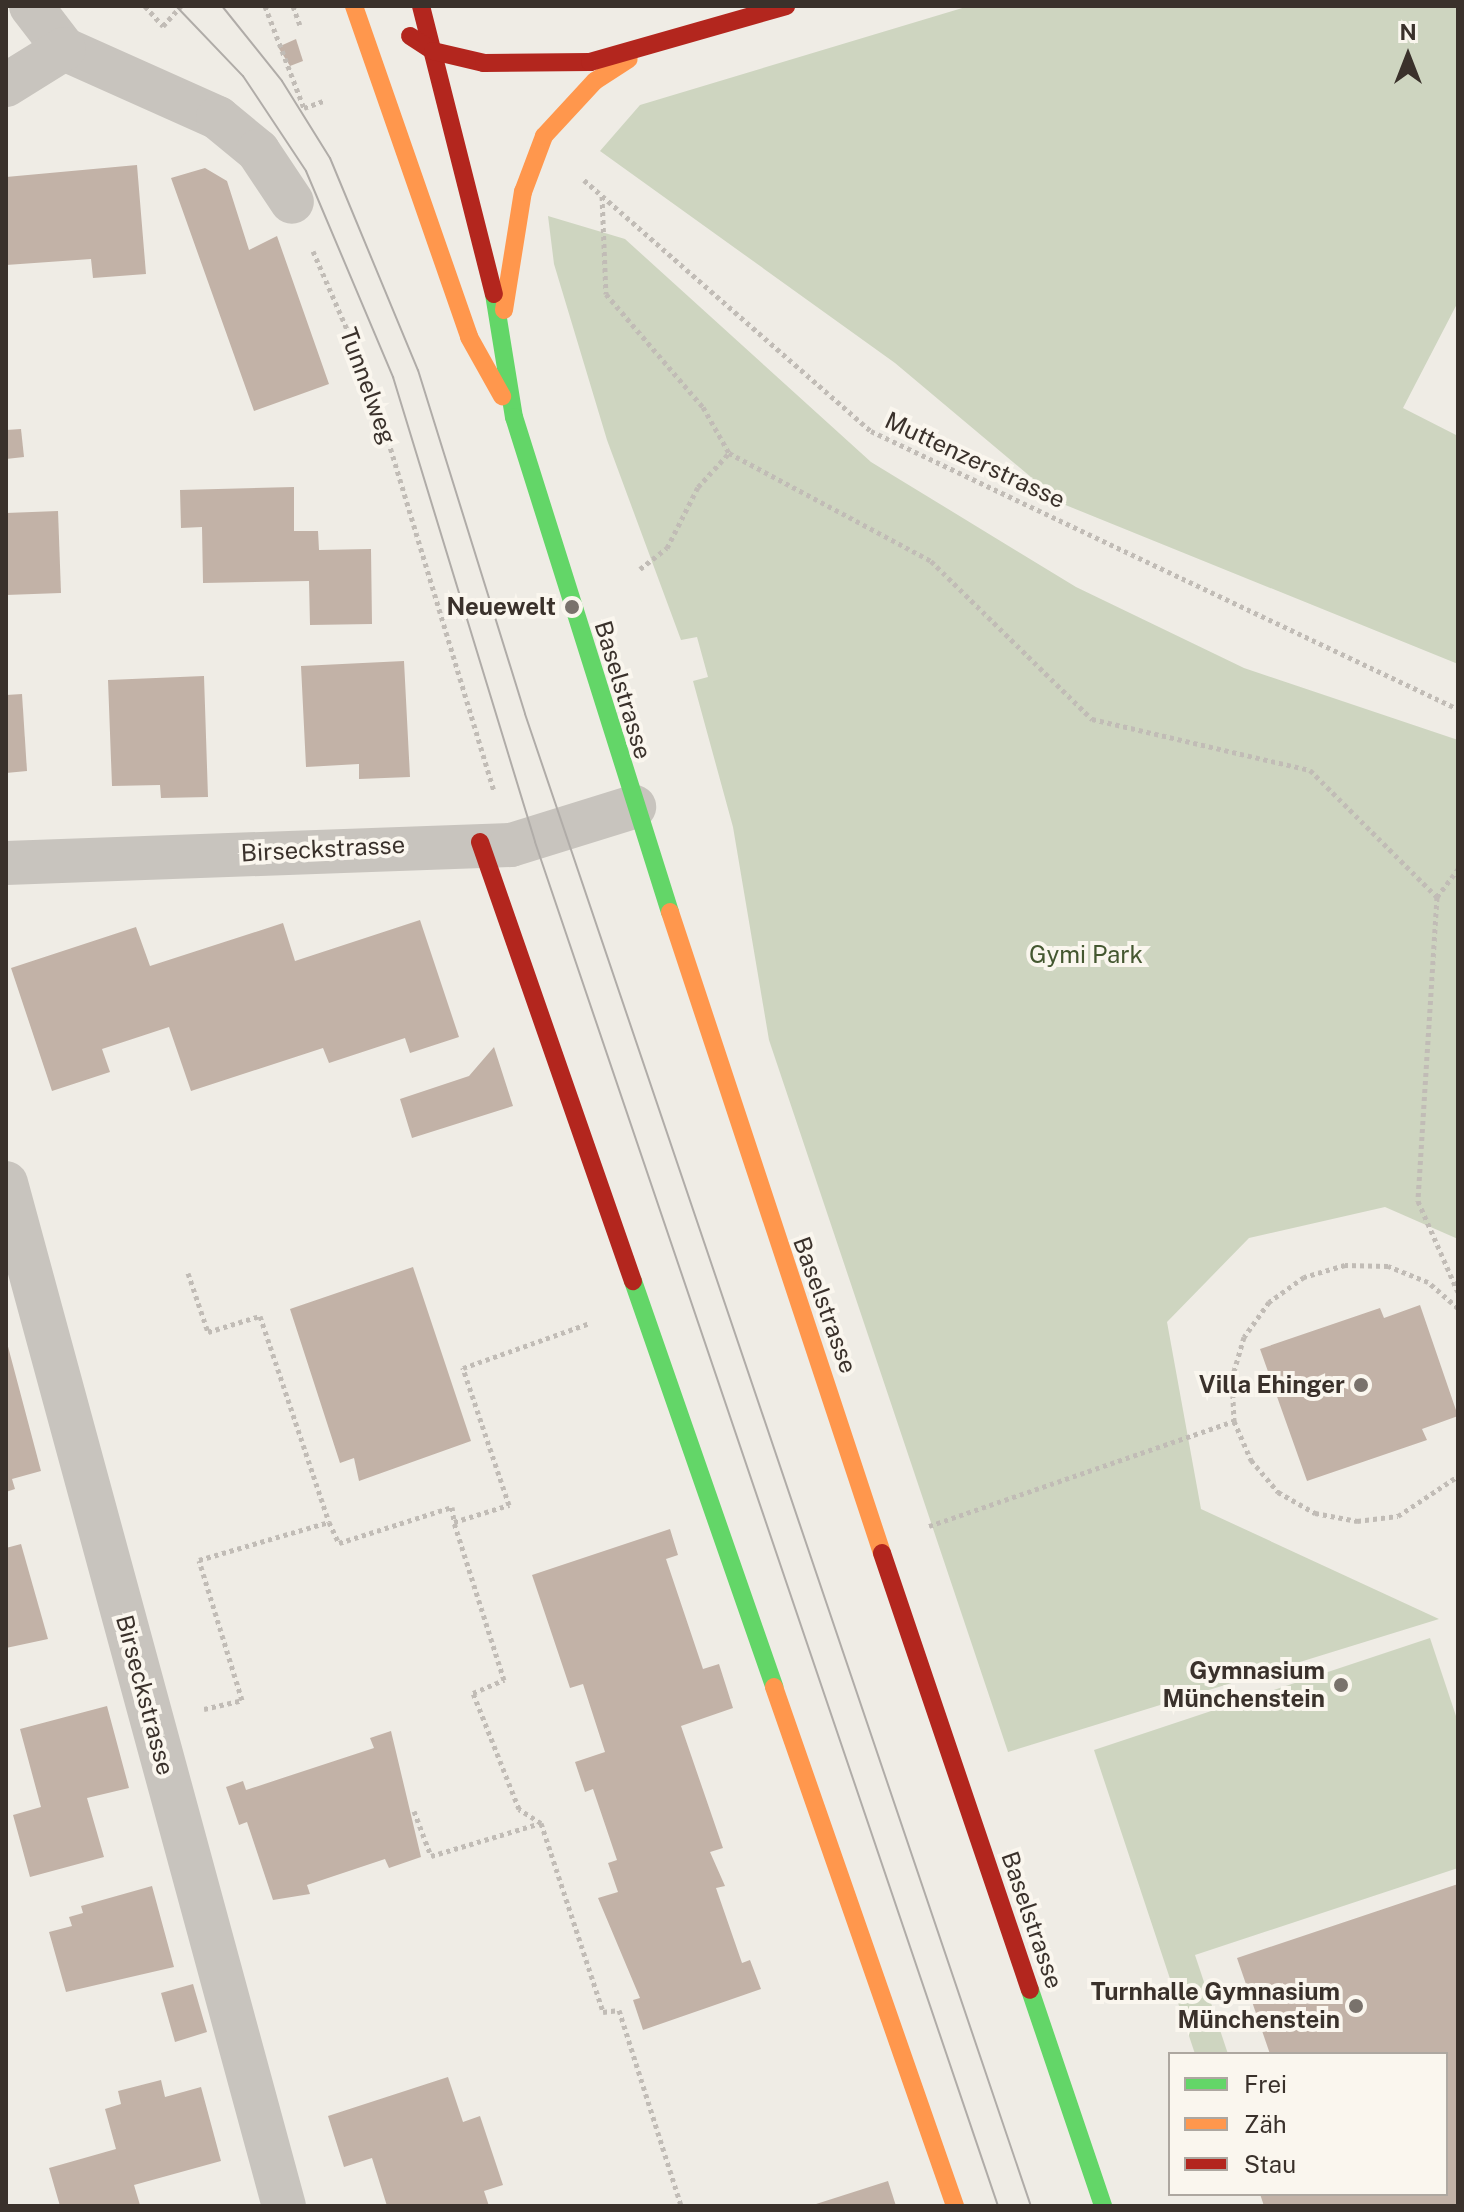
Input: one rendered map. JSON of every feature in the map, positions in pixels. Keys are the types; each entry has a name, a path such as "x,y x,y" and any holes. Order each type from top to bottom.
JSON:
{"main road":[{"name":"Baselstrasse","path":"354,6 469,337 514,417"},
{"name":"Baselstrasse","path":"421,6 502,326 514,417 634,807 1103,2206"},
{"path":"393,23 433,51 537,66 641,51 786,6"},
{"path":"502,326 518,216 539,147 563,110 641,51"},
{"path":"495,843 641,1305 955,2206"}],"street":[{"path":"31,6 64,49 218,118 258,151 292,202"},
{"path":"6,85 64,49"},
{"name":"Birseckstrasse","path":"6,863 495,843 634,807"},
{"name":"Birseckstrasse","path":"6,1183 284,2206"}],"path":[{"path":"145,6 163,26 181,6"},
{"path":"265,6 304,108 326,100"},
{"name":"Muttenzerstrasse","path":"539,147 602,196 871,431 1458,709"},
{"path":"602,196 606,294 703,407 729,453 931,561 1092,719 1310,770 1437,897"},
{"name":"Tunnelweg","path":"292,202 372,387 495,843"},
{"path":"640,569 667,548 698,487 729,453"},
{"path":"1458,869 1437,897 1418,1201 1458,1292"},
{"path":"1458,1308 1428,1282 1388,1266 1345,1265 1304,1277 1269,1302 1244,1337 1232,1378 1234,1421 1251,1460 1278,1492 1315,1513 1357,1521 1398,1516 1458,1476"},
{"path":"188,1273 208,1332 260,1316 329,1522 339,1543 452,1507 454,1522 504,1680 473,1693 519,1809 541,1823 603,2012 619,2010 681,2206"},
{"path":"454,1522 509,1505 463,1368 641,1305"},
{"path":"879,1542 1234,1421"},
{"path":"152,1723 242,1700 199,1560 329,1522"},
{"path":"414,1811 431,1856 541,1823"}],"green space":[{"path":"969,6 1458,6 1458,302 1403,408 1458,436 1458,664 1063,504 895,363 600,151 640,105"},
{"name":"Gymi Park","path":"548,216 625,239 871,462 1076,587 1244,668 1458,740 1458,1239 1385,1207 1249,1238 1167,1322 1201,1509 1439,1619 1008,1752 769,1040 733,827 693,681 708,677 697,637 681,640 607,440 554,264"},
{"path":"1430,1638 1458,1722 1458,1868 1195,1955 1227,2052 1194,2052 1094,1750"}],"building":[{"path":"296,39 303,61 290,66 278,47"},
{"path":"137,165 146,274 93,278 91,259 6,265 6,177"},
{"path":"205,168 227,181 249,250 277,236 329,384 254,411 171,178"},
{"path":"21,429 24,457 6,459 6,430"},
{"path":"294,487 294,531 318,531 319,550 371,549 372,624 310,625 309,581 203,583 202,527 181,528 180,490"},
{"path":"58,511 61,593 6,595 6,513"},
{"path":"404,661 410,777 359,779 359,764 306,767 301,666"},
{"path":"204,676 208,797 161,798 160,785 112,786 108,680"},
{"path":"22,694 27,771 6,773 6,695"},
{"path":"420,920 459,1037 410,1053 405,1038 329,1063 323,1048 191,1091 169,1027 102,1049 110,1072 52,1091 11,968 136,927 150,966 283,923 295,961"},
{"path":"494,1047 513,1106 412,1138 400,1099 469,1076"},
{"path":"413,1267 471,1441 359,1481 354,1458 340,1463 290,1309"},
{"name":"Villa Ehinger","path":"1420,1305 1458,1416 1422,1429 1427,1440 1307,1481 1260,1349 1380,1308 1384,1318"},
{"path":"6,1339 41,1471 12,1479 15,1489 6,1492"},
{"path":"670,1529 678,1555 666,1559 703,1669 719,1664 733,1708 681,1726 723,1848 710,1852 725,1886 716,1888 742,1963 750,1960 761,1989 643,2030 633,2000 640,1998 598,1898 618,1892 608,1863 617,1860 593,1789 585,1792 575,1762 605,1752 583,1684 570,1688 532,1575"},
{"path":"21,1544 48,1639 6,1648 6,1548"},
{"path":"107,1706 129,1788 87,1798 104,1857 30,1877 13,1815 41,1807 20,1729"},
{"path":"391,1731 421,1857 389,1868 385,1859 307,1885 310,1894 273,1900 247,1822 239,1825 226,1787 243,1781 246,1790 374,1748 370,1738"},
{"name":"Turnhalle Gymnasium Münchenstein","path":"1458,1884 1458,2206 1264,2206 1261,2196 1448,2196 1448,2052 1269,2052 1237,1958"},
{"path":"152,1886 174,1967 66,1992 49,1932 72,1926 69,1917 83,1913 81,1906"},
{"path":"193,1984 207,2032 175,2042 161,1993"},
{"path":"448,2077 463,2122 480,2116 503,2185 484,2191 489,2206 387,2206 372,2158 344,2167 328,2116"},
{"path":"161,2080 165,2097 201,2087 221,2161 134,2185 140,2205 60,2206 49,2168 116,2149 105,2109 121,2104 118,2091"},
{"path":"888,2181 896,2206 813,2206 813,2205"}],"tram line":[{"path":"176,6 243,76 306,171 393,377 535,842 998,2206"},
{"path":"222,6 282,81 330,158 418,370 525,714 1031,2206"}],"traffic: fast":[{"path":"494,294 514,417 670,912"},
{"path":"633,1281 774,1687"},
{"path":"1030,1990 1103,2206"}],"traffic: slow":[{"path":"354,6 469,337 502,396"},
{"path":"504,310 523,192 544,136 595,81 629,59"},
{"path":"670,912 882,1553"},
{"path":"774,1687 955,2206"}],"traffic: jam":[{"path":"421,6 494,294"},
{"path":"410,36 433,51 484,63 590,62 786,6"},
{"path":"480,842 633,1281"},
{"path":"882,1553 1030,1990"}],"place":[{"name":"Neuewelt","path":"572,607"},
{"name":"Villa Ehinger","path":"1361,1385"},
{"name":"Gymnasium Münchenstein","path":"1341,1685"},
{"name":"Turnhalle Gymnasium Münchenstein","path":"1356,2006"}]}
